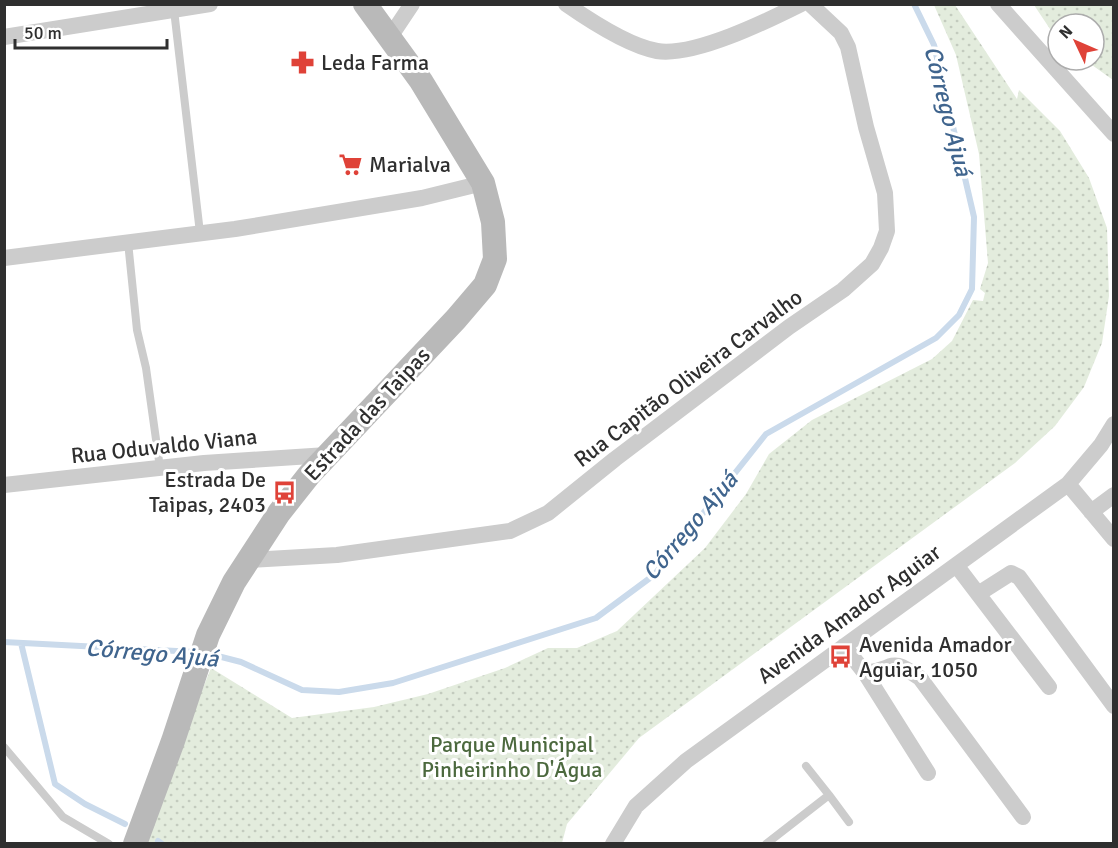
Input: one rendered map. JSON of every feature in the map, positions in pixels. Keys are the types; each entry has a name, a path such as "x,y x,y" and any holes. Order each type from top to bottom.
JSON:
{"main road":[{"name":"Estrada das Taipas","path":"135,843 152,802 208,635 248,560 279,513 327,455 456,319 485,285 495,259 493,222 483,183 422,81 365,4"}],"street":[{"path":"4,37 210,4"},
{"path":"390,37 412,4"},
{"path":"566,4 628,40 654,51 673,52 767,21 801,4"},
{"name":"Rua Capitão Oliveira Carvalho","path":"248,560 338,555 510,531 528,524 548,513 615,459 789,327 860,277 872,264 887,231 885,193 860,105 848,47 841,33 810,4"},
{"path":"998,4 1112,131"},
{"path":"4,258 200,233 422,198 483,183"},
{"name":"Avenida Amador Aguiar","path":"613,843 636,807 686,761 1068,484 1101,445 1113,424"},
{"name":"Rua Oduvaldo Viana","path":"4,485 295,455 327,455"},
{"path":"1068,484 1113,539"},
{"path":"1091,512 1113,495"},
{"path":"956,565 1049,687"},
{"path":"978,594 1011,573 1019,577 1113,706"},
{"path":"844,646 865,673 928,773"},
{"path":"865,673 887,665 900,664 920,678 1023,817"}],"lane":[{"path":"174,10 200,233"},
{"path":"128,242 137,330 146,368 160,468"},
{"path":"4,747 63,817 109,843"},
{"path":"806,766 849,822"},
{"path":"765,843 829,795"}],"green space":[{"name":"Parque Municipal Pinheirinho D'Água","path":"934,5 955,5 1017,99 1019,90 1060,131 1089,178 1107,228 1109,296 1102,343 1084,387 1055,426 1015,463 639,738 567,824 562,843 140,844 211,668 292,718 374,707 428,694 505,668 548,648 577,648 617,631 705,548 746,494 769,454 812,420 932,359 952,341 973,300 983,301 985,293 980,289 988,263 979,154 956,55"},
{"path":"1034,5 1113,5 1113,80 1102,72 1106,72 1106,12 1046,12 1046,23"}],"waterway":[{"name":"Córrego Ajuá","path":"206,653 241,662 302,690 339,692 393,683 596,618 654,575 766,434 936,338 959,315 972,289 974,217 934,45 914,4"},
{"name":"Córrego Ajuá","path":"4,642 196,652"},
{"path":"21,643 55,784 85,804 125,824"},
{"path":"158,841 162,844"}],"place":[{"name":"Leda Farma","path":"303,62"},
{"name":"Marialva","path":"351,164"},
{"name":"Estrada De Taipas, 2403","path":"284,492"},
{"name":"Avenida Amador Aguiar, 1050","path":"841,657"}]}
